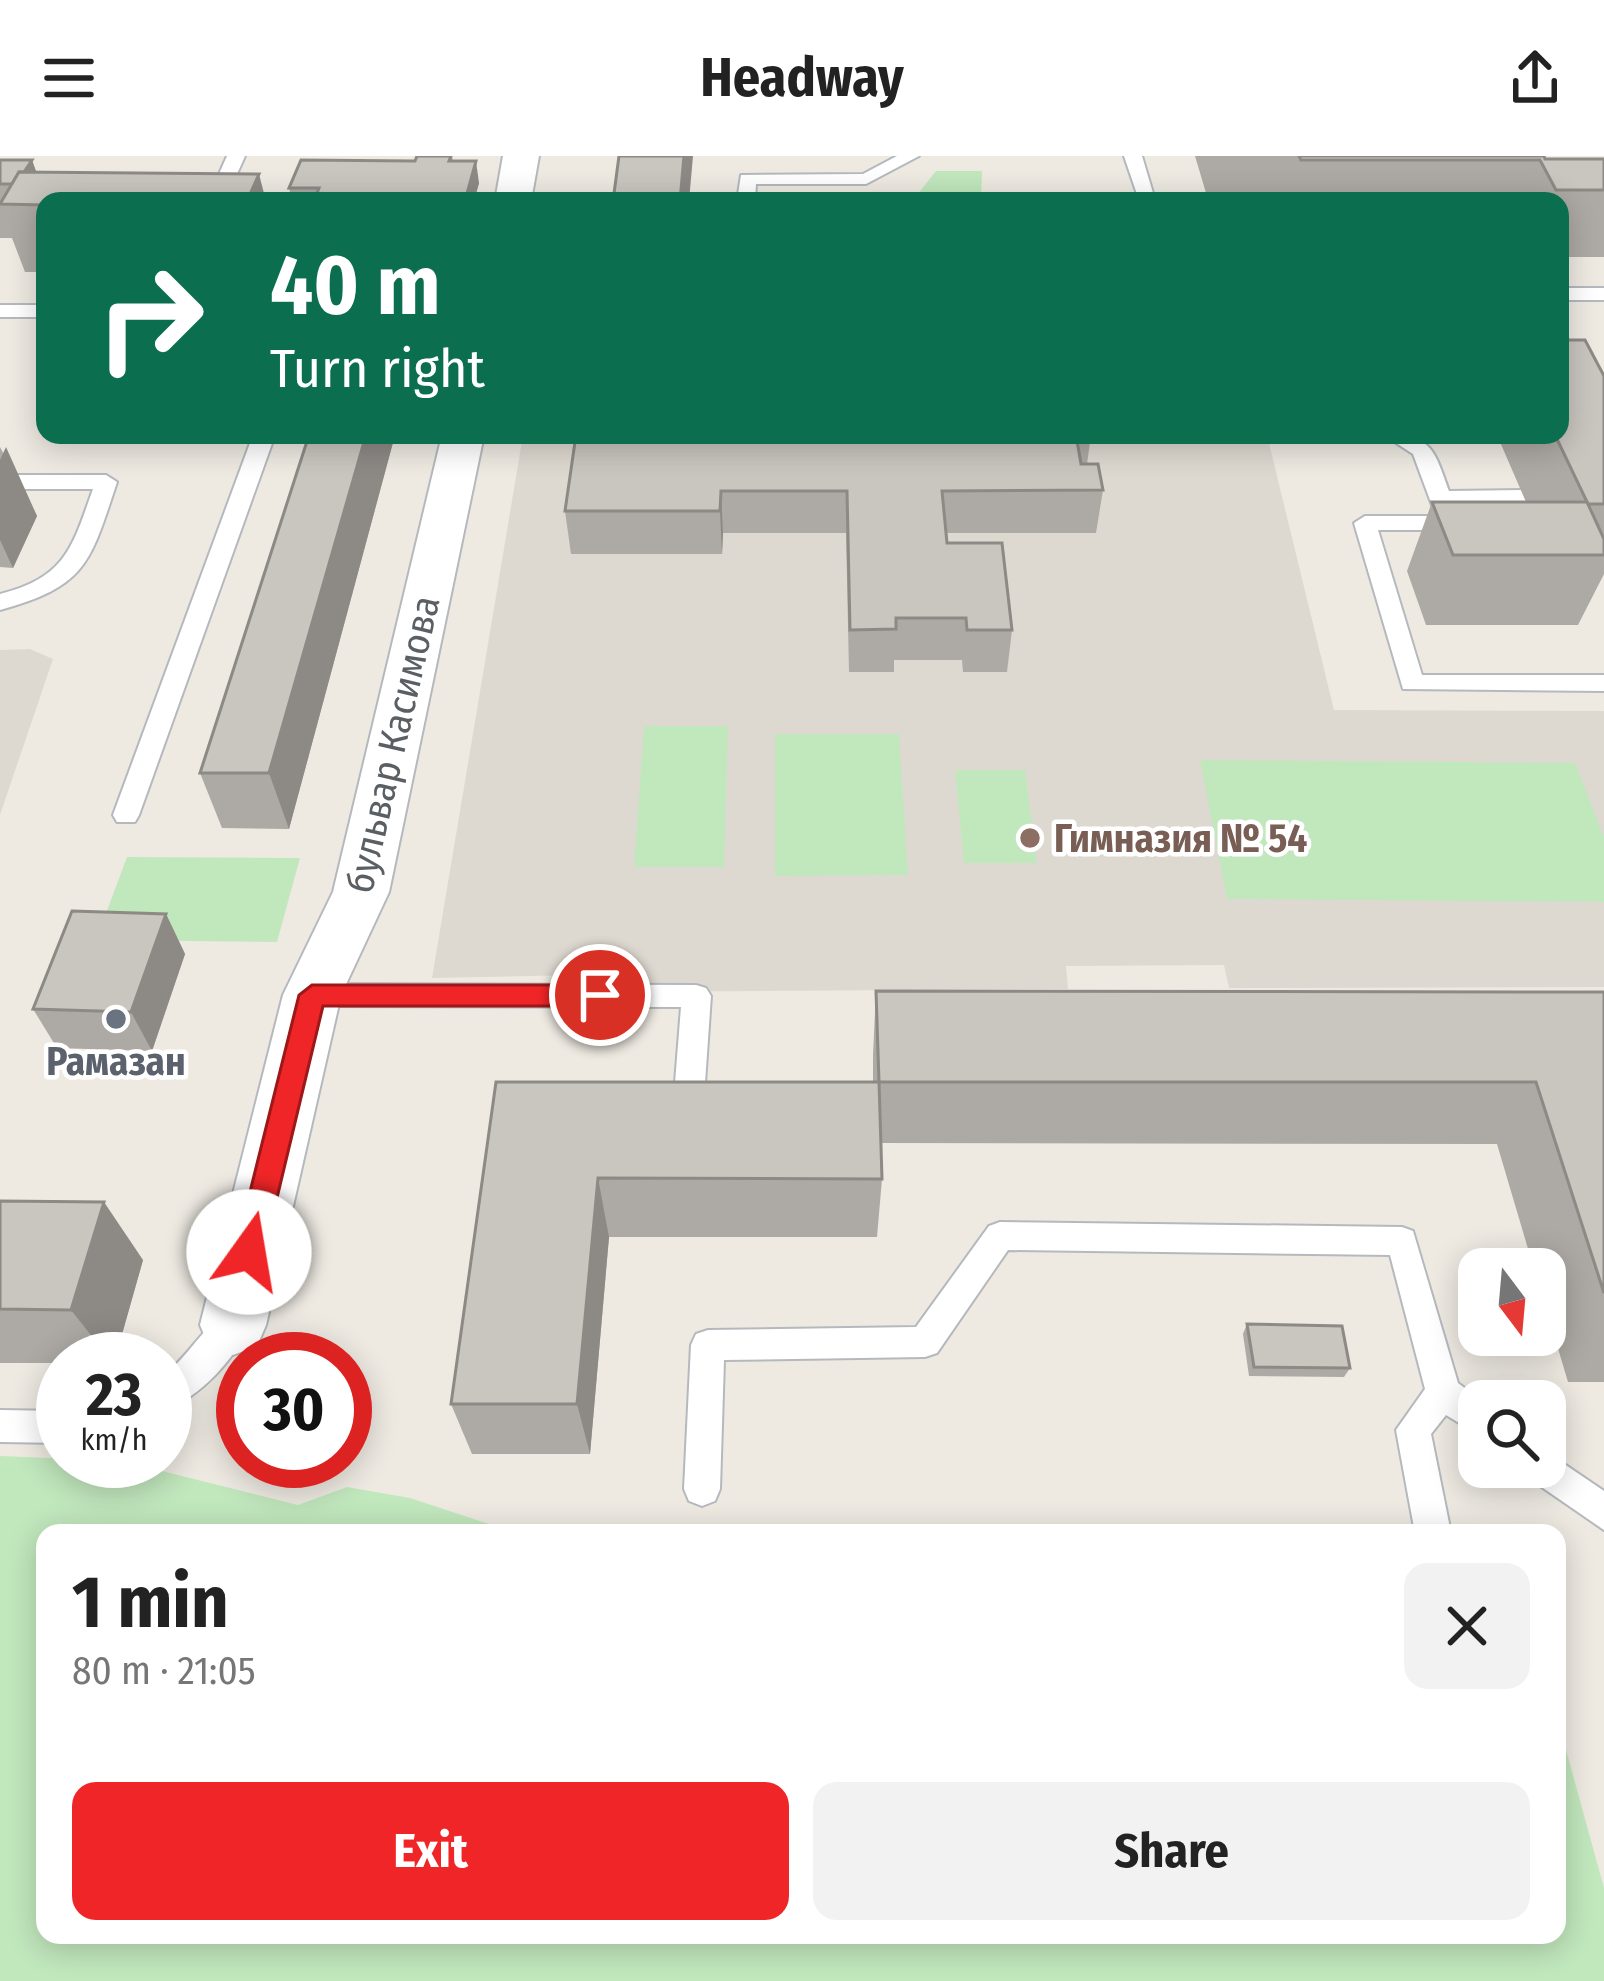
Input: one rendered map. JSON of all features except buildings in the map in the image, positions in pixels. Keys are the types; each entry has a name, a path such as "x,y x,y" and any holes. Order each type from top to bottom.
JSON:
{"street":[{"path":"515,192 521,156"},
{"name":"бульвар Касимова","path":"233,1325 312,995 361,892 461,444"}],"lane":[{"path":"220,192 236,156"},
{"path":"746,192 747,178 866,178 910,156"},
{"path":"1133,156 1144,192"},
{"path":"1569,294 1604,294"},
{"path":"0,311 36,311"},
{"path":"127,815 260,444"},
{"path":"1412,444 1424,450 1450,524 1365,523 1412,682 1604,683"},
{"path":"0,482 106,482 77,565 43,592 0,602"},
{"path":"1440,497 1524,497"},
{"path":"312,995 696,995 690,1083"},
{"path":"701,1489 708,1345 925,1342 1000,1236 1402,1241 1443,1393 1458,1404"},
{"path":"192,1374 233,1325"},
{"path":"1431,1524 1413,1430 1443,1393"},
{"path":"0,1426 36,1427"},
{"path":"1566,1484 1604,1513"}],"shaded area":[{"name":"Гимназия № 54","path":"521,444 1269,444 1334,710 1604,711 1604,987 1229,988 1224,965 1066,966 1068,989 626,992 626,974 432,978"},
{"path":"30,649 53,659 0,815 0,650"}],"green space":[{"path":"936,171 982,171 981,192 919,192"},
{"path":"644,726 728,726 724,867 634,867"},
{"path":"775,734 899,734 908,875 775,876"},
{"path":"1200,760 1575,763 1604,837 1604,902 1227,899"},
{"path":"955,770 1025,770 1037,863 964,863"},
{"path":"127,857 300,858 277,942 96,940"},
{"path":"0,1456 36,1457 36,1488 192,1488 192,1478 298,1505 353,1488 410,1498 489,1524 36,1524 36,1944 1566,1944 1566,1750 1604,1888 1604,1981 0,1981"}],"place":[{"name":"Гимназия № 54","path":"1030,838"},
{"name":"Рамазан","path":"116,1019"}],"route":[{"path":"249,1252 312,995 600,995"}]}
